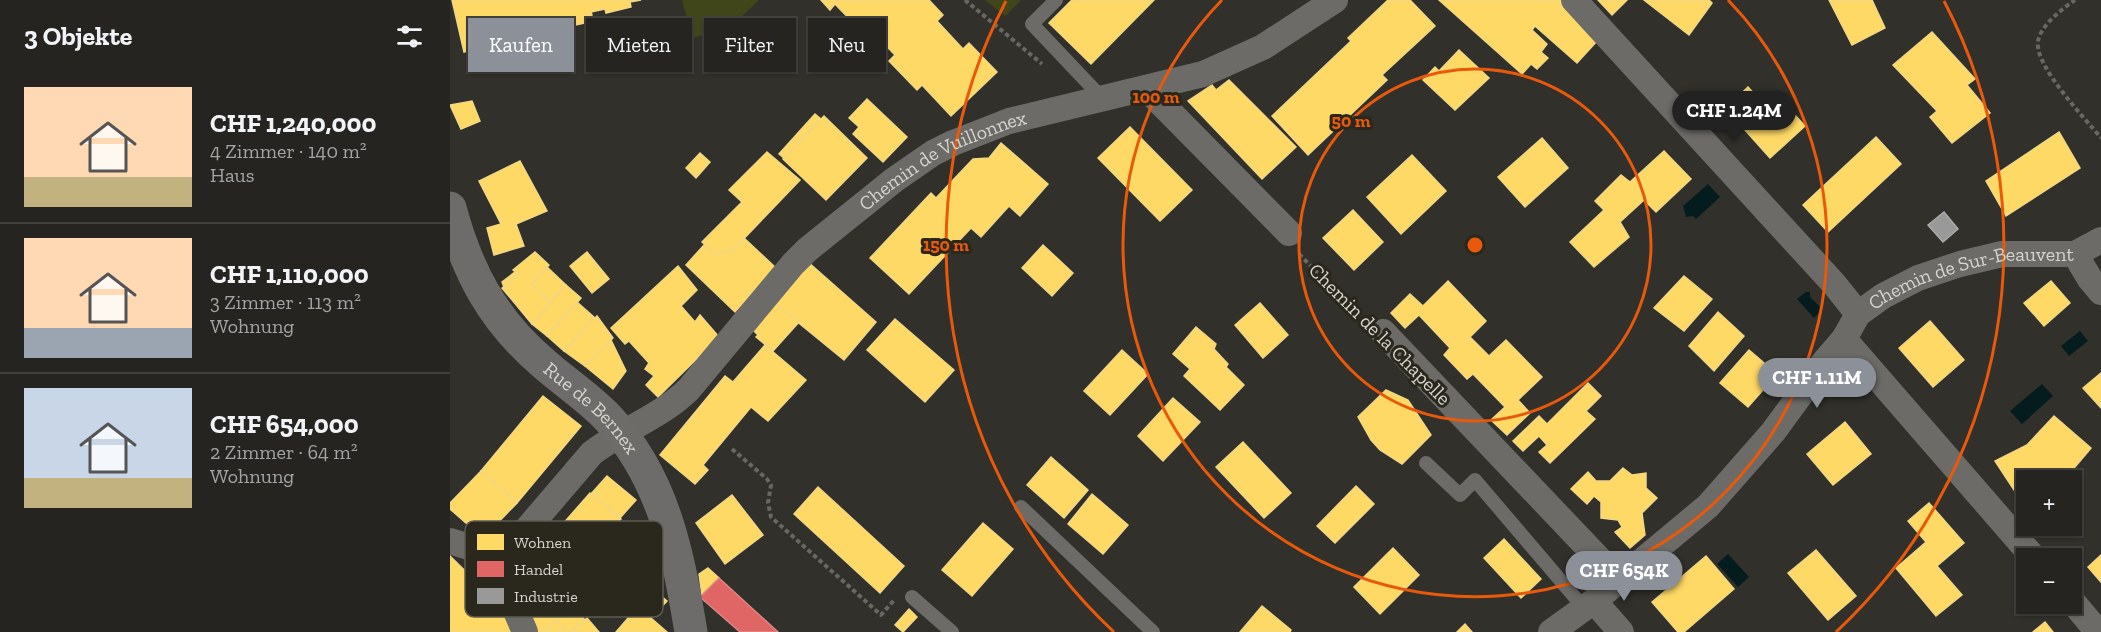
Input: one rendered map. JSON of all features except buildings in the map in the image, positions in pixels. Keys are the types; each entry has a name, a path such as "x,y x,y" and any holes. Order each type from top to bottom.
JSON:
{"street":[{"name":"Chemin de Vuillonnex","path":"534,521 592,453 675,403 807,250 912,166 976,132 1203,74 1263,47 1335,0"},
{"path":"1574,0 1835,285 1858,314"},
{"path":"1146,88 1289,233"},
{"name":"Rue de Bernex","path":"450,208 467,259 498,318 530,352 592,402 621,434 644,469 665,511 676,550 691,632"},
{"name":"Chemin de Sur-Beauvent","path":"1551,632 1589,605 1708,506 1773,432 1844,339 1858,314 1883,296 1918,278 1960,264 2002,254 2075,254 2101,240"},
{"path":"2075,254 2101,292"},
{"name":"Chemin de la Chapelle","path":"1383,332 1618,579"},
{"path":"1844,339 2025,548"},
{"path":"450,541 465,546"},
{"path":"1589,605 1621,632"},
{"path":"2082,613 2098,632"},
{"path":"518,617 525,632"}],"lane":[{"path":"1056,0 1032,24 1103,99"},
{"path":"1426,463 1461,495 1475,480 1589,605"},
{"path":"1021,507 1153,632"},
{"path":"912,597 952,632"}],"path":[{"path":"965,0 1044,66"},
{"path":"2075,0 2044,28 2038,42 2042,63 2101,138"},
{"name":"Chemin de la Chapelle","path":"1289,233 1290,244 1373,330 1383,332"},
{"path":"732,449 771,485 768,502 771,517 881,615 903,590 912,597"}],"green space":[{"path":"682,0 759,0 740,18 704,18 704,35 692,38 692,18 687,18"},
{"path":"985,0 1021,0 1005,16"}],"water":[{"path":"1708,184 1720,197 1696,219 1693,216 1686,217 1683,206"},
{"path":"1806,292 1810,292 1810,297 1822,309 1814,318 1797,299"},
{"path":"2080,331 2088,341 2069,356 2061,346"},
{"path":"2042,384 2053,396 2022,424 2010,411"},
{"path":"1728,554 1749,577 1738,587 1717,564"}]}
